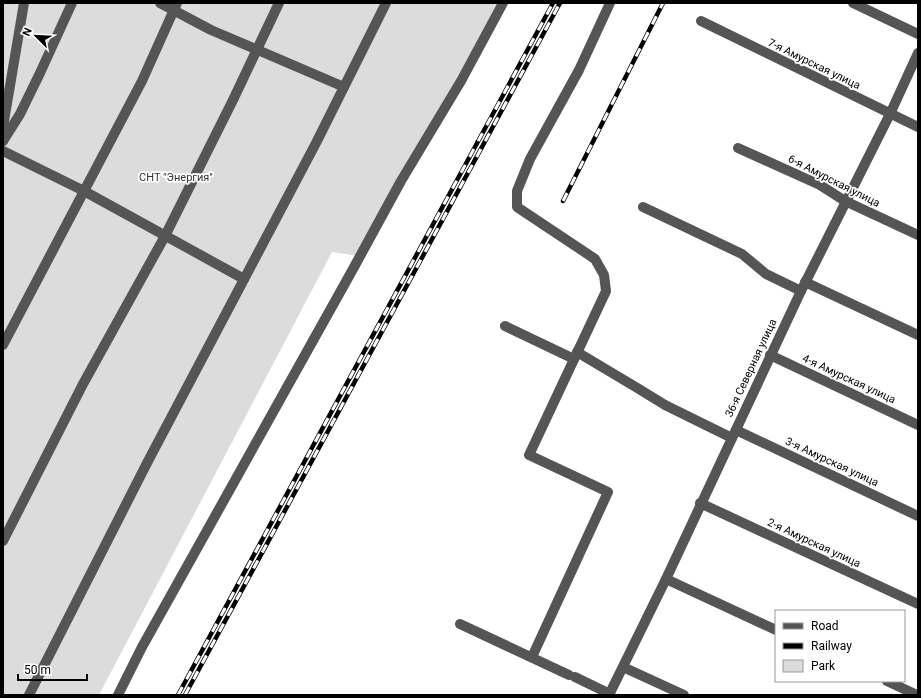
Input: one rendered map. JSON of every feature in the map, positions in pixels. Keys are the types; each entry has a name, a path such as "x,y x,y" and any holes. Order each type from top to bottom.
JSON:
{"street":[{"path":"3,144 3,127 24,3"},
{"path":"3,141 20,114 72,3"},
{"path":"160,3 175,7 211,30 344,87"},
{"path":"3,541 83,384 165,236 258,49 279,3"},
{"path":"29,695 147,463 316,143 386,3"},
{"path":"118,695 142,647 353,270 401,181 461,81 503,3"},
{"path":"532,657 608,492 529,455 606,291 604,275 595,259 517,207 517,191 530,159 579,70 610,3"},
{"path":"853,3 918,34"},
{"path":"3,345 142,81 175,7"},
{"name":"7-я Амурская улица","path":"701,21 918,127"},
{"name":"36-я Северная улица","path":"609,694 666,579 770,355 845,201 890,114 918,53"},
{"name":"6-я Амурская улица","path":"738,148 820,185 845,201 918,235"},
{"path":"3,151 84,191 244,279"},
{"path":"644,207 742,254 766,274 803,287 918,335"},
{"name":"3-я Амурская улица","path":"505,326 575,356 639,388 665,406 734,434 918,516"},
{"name":"4-я Амурская улица","path":"770,355 918,425"},
{"name":"2-я Амурская улица","path":"700,503 918,604"},
{"path":"666,579 775,630"},
{"path":"460,624 609,694"},
{"path":"623,667 684,695"},
{"path":"889,682 917,695"}],"green space":[{"name":"СНТ \"Энергия\"","path":"3,3 498,3 364,257 332,252 99,695 3,695"}],"railway":[{"path":"178,695 553,3"},
{"path":"185,695 560,3"},
{"path":"563,201 663,3"}]}
